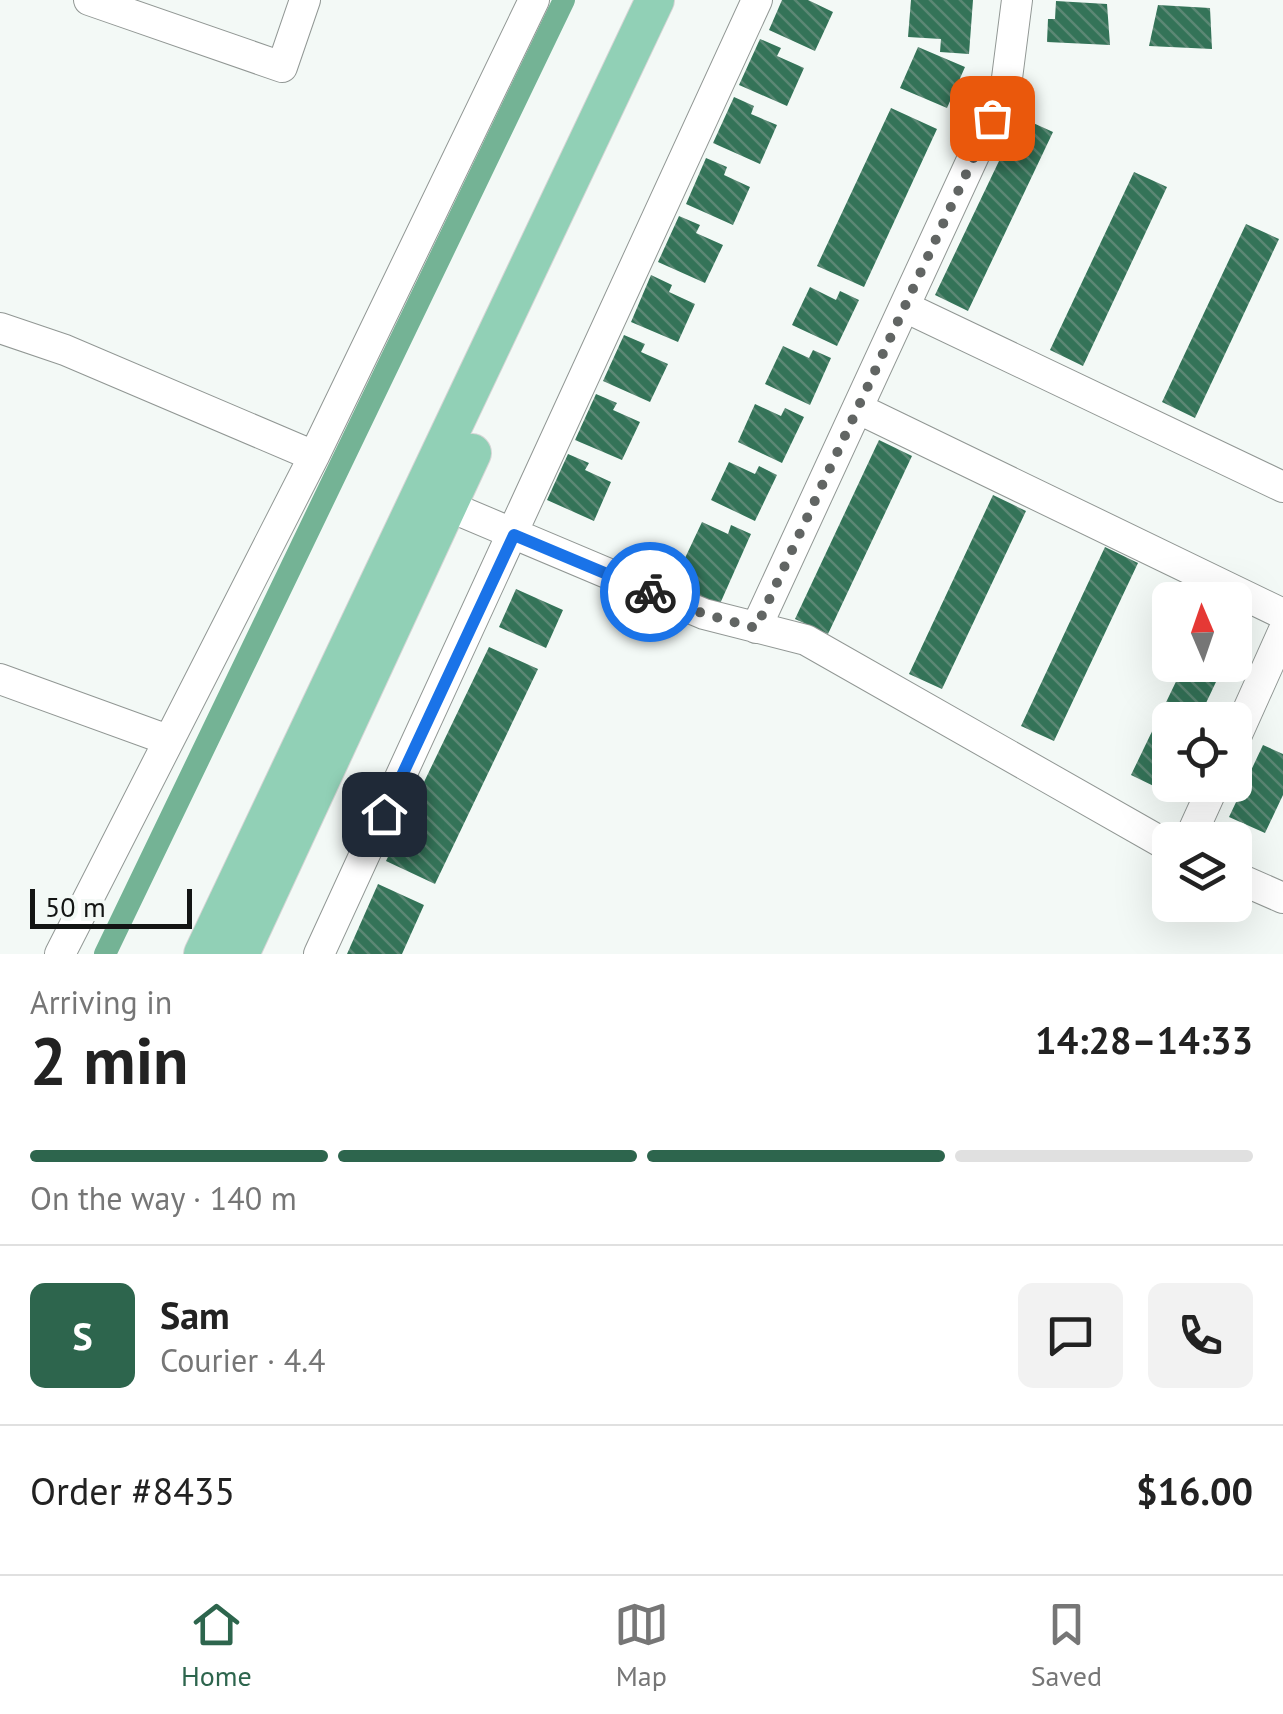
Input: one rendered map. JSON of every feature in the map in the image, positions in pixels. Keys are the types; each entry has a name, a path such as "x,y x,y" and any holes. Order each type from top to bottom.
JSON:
{"main road":[{"path":"203,954 655,0"},
{"path":"240,954 680,0"}],"street":[{"path":"89,0 282,68 305,0"},
{"path":"60,954 314,456 534,0"},
{"path":"319,954 757,0"},
{"path":"756,628 907,308 1006,86 1017,0"},
{"path":"907,308 1283,487"},
{"path":"0,328 65,350 314,456"},
{"path":"859,409 1283,614"},
{"path":"448,506 704,614 806,640 1152,838"},
{"path":"1251,702 1283,632"},
{"path":"0,679 168,740"},
{"path":"1252,884 1283,898"}],"building":[{"path":"782,0 808,0 833,12 815,51 769,30"},
{"path":"911,0 973,0 969,54 940,52 941,39 908,37"},
{"path":"1056,1 1107,4 1110,45 1047,42 1048,19 1055,19"},
{"path":"1158,5 1210,8 1212,49 1149,46"},
{"path":"760,39 781,48 777,56 804,68 787,106 739,85"},
{"path":"918,47 965,67 947,108 900,88"},
{"path":"734,97 754,106 751,114 777,125 760,164 713,143"},
{"path":"891,108 937,129 864,287 817,266"},
{"path":"1020,117 1053,132 968,311 935,295"},
{"path":"706,158 727,167 724,175 750,187 733,225 686,204"},
{"path":"1134,172 1167,187 1083,366 1050,350"},
{"path":"679,216 700,225 696,233 723,245 705,283 658,262"},
{"path":"1246,224 1279,239 1195,418 1162,402"},
{"path":"651,275 672,285 669,292 695,304 678,342 631,322"},
{"path":"810,287 836,300 840,291 859,300 837,346 792,325"},
{"path":"624,335 645,344 641,352 668,364 650,402 603,381"},
{"path":"783,346 809,358 813,350 831,358 810,405 765,384"},
{"path":"596,394 617,403 613,410 640,422 622,460 575,440"},
{"path":"755,404 781,416 785,408 804,417 782,463 738,442"},
{"path":"879,440 912,456 828,634 795,619"},
{"path":"568,454 589,463 585,470 611,482 594,521 547,500"},
{"path":"729,462 755,474 759,466 777,475 755,521 711,500"},
{"path":"993,495 1026,511 942,689 909,674"},
{"path":"702,522 728,534 731,525 751,534 719,606 628,565 632,555 677,575"},
{"path":"1105,547 1138,563 1054,741 1021,726"},
{"path":"516,589 563,610 546,648 499,627"},
{"path":"489,647 538,669 435,884 386,861"},
{"path":"1176,682 1216,682 1207,702 1166,702"},
{"path":"1152,731 1152,785 1131,775"},
{"path":"1263,745 1283,754 1283,795 1265,833 1252,827 1252,822 1229,817 1236,802 1252,802 1252,768"},
{"path":"378,884 424,905 402,954 347,954"}],"waterway":[{"path":"105,954 564,0"}],"way so far":[{"path":"650,592 704,614 756,628 992,118"}],"route":[{"path":"384,814 514,535 650,592"}]}
